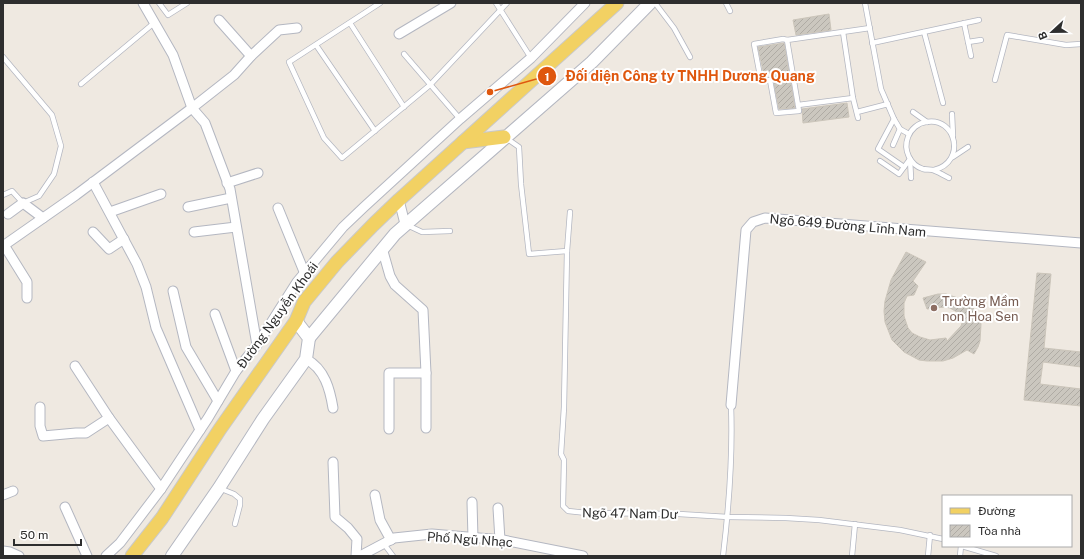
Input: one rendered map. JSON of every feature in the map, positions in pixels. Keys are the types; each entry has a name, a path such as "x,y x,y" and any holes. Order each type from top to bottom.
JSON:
{"main road":[{"name":"Đường Nguyễn Khoái","path":"132,556 162,518 220,429 296,321 304,302 327,273 399,200 617,3"},
{"path":"463,142 504,137"}],"street":[{"path":"143,3 173,55 192,108 205,123 227,183 231,198 257,345"},
{"path":"399,34 451,3"},
{"name":"Đường Nguyễn Khoái","path":"106,556 120,543 161,489 200,430 236,371 257,345 298,282 344,227 460,119 531,58 585,3"},
{"path":"172,556 219,488 263,419 306,359 309,338 382,248 405,224 592,62 650,3"},
{"path":"219,20 251,56"},
{"path":"27,298 27,282 3,246 93,182 192,108 234,75 251,56 280,30 298,28"},
{"path":"227,183 258,173"},
{"path":"93,182 137,264 146,287 156,328 200,430"},
{"path":"110,212 161,194"},
{"path":"188,207 231,198"},
{"path":"399,200 405,224"},
{"path":"8,214 23,203 43,218"},
{"path":"278,208 305,274"},
{"name":"Ngõ 649 Đường Lĩnh Nam","path":"731,405 746,230 753,222 765,218 1081,243"},
{"path":"194,232 236,227"},
{"path":"93,232 109,249 124,239"},
{"path":"382,248 390,276 395,285 422,310 426,373 426,428"},
{"path":"173,291 186,347 218,401"},
{"path":"215,314 236,371"},
{"name":"Đường Nguyễn Khoái","path":"296,321 309,338"},
{"path":"306,359 312,362 320,372 329,388 333,408"},
{"path":"75,366 109,418 161,489"},
{"path":"389,429 389,373 426,373"},
{"path":"40,407 40,426 43,436 86,433 109,418"},
{"path":"333,462 335,517 348,528 357,539 356,556"},
{"path":"3,495 13,491"},
{"path":"375,495 380,520 388,542"},
{"path":"472,502 473,538"},
{"path":"65,507 87,556"},
{"path":"498,508 500,540"},
{"name":"Phố Ngũ Nhạc","path":"360,556 394,538 432,534 500,540 547,552 583,556"},
{"path":"3,551 19,556"}],"lane":[{"path":"159,3 168,15 187,3"},
{"path":"380,3 290,62 324,138 342,158 430,85 507,3"},
{"path":"496,3 531,58"},
{"path":"655,3 674,28 690,57"},
{"path":"726,3 730,11"},
{"path":"865,3 881,89 900,130 909,134"},
{"path":"872,43 979,20"},
{"path":"81,84 154,23"},
{"path":"350,23 404,107"},
{"path":"964,23 971,56"},
{"path":"787,40 799,111 776,113 770,80 761,81 754,44 870,28"},
{"path":"843,32 853,98 858,118"},
{"path":"924,32 943,104"},
{"path":"995,80 1007,34 1066,45 1081,44"},
{"path":"968,42 981,40"},
{"path":"316,45 375,131"},
{"path":"404,54 460,119"},
{"path":"3,57 52,115 61,146 54,174 39,196 23,203 12,191 3,195"},
{"path":"798,106 853,98"},
{"path":"857,112 888,104"},
{"path":"913,112 927,122"},
{"path":"951,158 954,148 952,114"},
{"path":"894,119 878,149 904,167"},
{"path":"911,178 910,160 906,149 906,144 909,134 917,126 927,122 938,122 947,128 953,137"},
{"path":"893,145 900,130"},
{"path":"504,137 519,147 521,184 529,254 567,251"},
{"path":"910,160 918,167 934,170 944,166 951,158 968,147"},
{"path":"880,161 899,174 910,160"},
{"path":"934,170 949,178"},
{"name":"Ngõ 47 Nam Dư","path":"570,212 567,251 564,407 561,454 564,460 563,506 568,511 587,513 679,514 786,518 855,524 930,535 942,539"},
{"path":"405,224 422,232 450,231"},
{"path":"723,556 728,517 732,438 731,405"},
{"path":"219,488 234,494 240,499 235,524"},
{"path":"852,556 855,524"},
{"path":"928,556 930,535"},
{"path":"388,542 393,556"},
{"path":"965,547 996,556"}],"building":[{"path":"829,14 831,30 796,35 793,20"},
{"path":"784,43 795,108 779,109 772,73 764,75 758,47"},
{"path":"847,103 849,117 803,123 802,109"},
{"path":"906,252 926,262 913,281 918,286 914,295 907,296 904,303 904,316 908,328 912,333 920,337 930,340 946,338 947,341 961,326 963,320 957,312 950,308 945,307 927,309 923,298 938,294 946,294 964,299 974,309 981,324 980,341 974,354 967,350 953,358 943,361 919,360 904,352 892,340 885,322 885,301 891,280"},
{"path":"1037,273 1051,274 1044,348 1081,352 1081,367 1043,362 1040,384 1081,389 1081,406 1024,400"}],"place":[{"name":"Đối diện Công ty TNHH Dương Quang","path":"490,92"},
{"name":"Trường Mầm non Hoa Sen","path":"934,308"}]}
